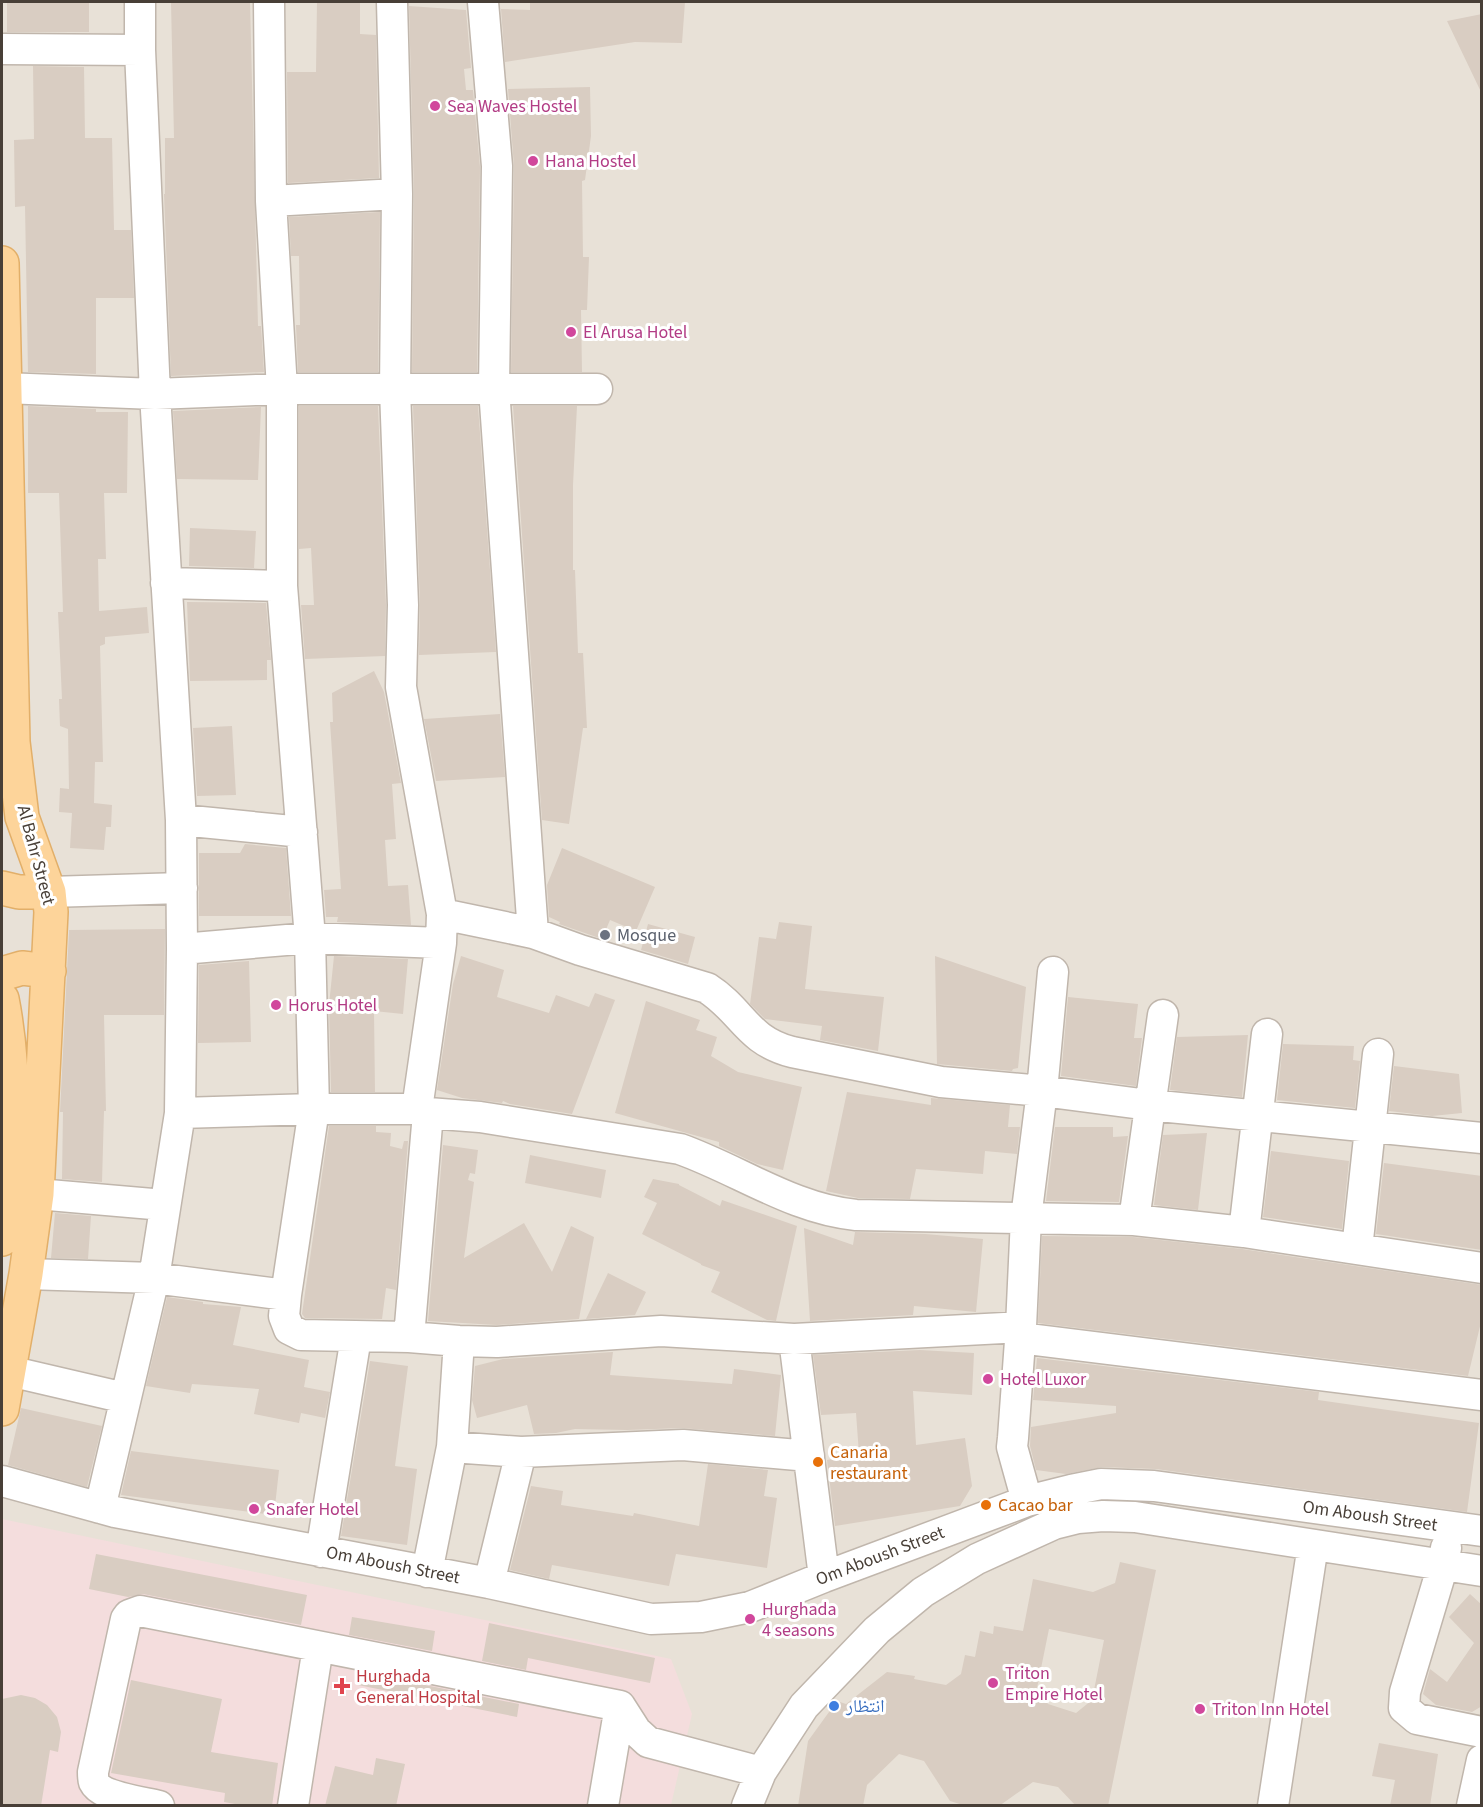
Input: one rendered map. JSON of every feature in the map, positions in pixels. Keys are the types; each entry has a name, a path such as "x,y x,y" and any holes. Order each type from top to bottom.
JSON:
{"main road":[{"name":"Al Bahr Street","path":"2,262 13,742 22,817 49,892 51,912 37,1194 26,1274 2,1409"},
{"path":"2,888 19,892 49,892"},
{"path":"2,974 22,968 49,971"},
{"path":"2,1239 10,1168 11,1135 4,1019"}],"street":[{"path":"100,1508 154,1278 180,1113 181,820 155,394 140,50 140,2"},
{"path":"269,2 271,201 282,389 282,586 310,938 314,1109 286,1295 284,1316 289,1329 301,1335 409,1337 497,1342 661,1331 794,1339 1021,1333 1482,1395"},
{"path":"392,2 397,194 395,390 403,605 401,687 441,929 422,1111 409,1337"},
{"path":"483,2 497,166 494,389 533,933"},
{"path":"2,49 140,50"},
{"path":"271,201 397,194"},
{"path":"4,388 155,394 282,389 597,389"},
{"path":"166,583 282,586"},
{"path":"181,820 302,832"},
{"path":"49,892 182,888"},
{"path":"182,949 441,929 533,933 580,950 707,988 722,998 758,1038 775,1048 941,1082 1482,1138"},
{"path":"1027,1501 1012,1447 1021,1333 1026,1218 1042,1091 1053,972"},
{"path":"1134,1220 1162,1015"},
{"path":"1244,1233 1267,1034"},
{"path":"1357,1250 1378,1054"},
{"path":"180,1113 314,1109 422,1111 480,1117 680,1149 711,1160 806,1205 831,1212 856,1215 1134,1220 1244,1233 1482,1268"},
{"path":"37,1194 164,1205"},
{"path":"26,1274 154,1278 286,1295"},
{"path":"321,1552 356,1337"},
{"path":"794,1339 824,1577"},
{"path":"427,1572 452,1447 459,1341"},
{"path":"9,1371 125,1398"},
{"path":"452,1447 520,1452 683,1444 808,1456"},
{"path":"489,1583 520,1452"},
{"name":"Om Aboush Street","path":"2,1481 100,1508 489,1583 651,1619 701,1617 750,1607 1027,1501 1101,1484 1154,1486 1482,1532"},
{"name":"Om Aboush Street","path":"747,1806 761,1772 804,1706 877,1630 923,1592 977,1559 1054,1524 1078,1518 1135,1517 1482,1571"},
{"path":"1449,1527 1443,1565 1405,1692 1404,1708 1416,1719 1482,1732"},
{"path":"1274,1806 1313,1545"},
{"path":"159,1806 109,1794 94,1782 93,1772 124,1625 129,1615 140,1611 620,1706 636,1731 648,1742 761,1772"},
{"path":"293,1806 318,1647"},
{"path":"603,1806 620,1706"},
{"path":"1472,1806 1482,1760"}],"shaded area":[{"path":"2,2 1481,2 1481,1805 2,1806"},
{"name":"Hurghada General Hospital","path":"2,1519 671,1659 692,1714 671,1805 2,1806"}],"building":[{"path":"7,2 89,2 89,32 7,32"},
{"path":"171,2 250,2 258,326 261,326 264,372 171,376 164,194 165,138 174,138"},
{"path":"317,2 360,2 360,34 376,35 379,178 288,183 287,72 316,72"},
{"path":"530,2 685,2 682,43 635,42 505,62 501,9 530,10"},
{"path":"409,6 466,10 471,68 464,69 466,90 473,90 480,167 477,372 412,372 414,194"},
{"path":"1482,14 1482,94 1447,21"},
{"path":"33,66 84,67 85,138 112,138 114,230 131,230 134,298 96,298 96,374 28,372 25,206 15,207 14,140 34,139"},
{"path":"590,87 591,136 585,180 582,181 583,257 589,257 587,310 581,310 582,372 511,372 514,166 508,89"},
{"path":"380,212 378,372 298,372 296,325 300,325 299,256 291,256 289,217"},
{"path":"28,406 96,409 96,412 128,412 127,493 104,493 106,559 98,559 99,611 147,607 149,633 105,637 105,644 100,646 103,762 95,762 94,803 112,805 111,827 106,827 104,850 70,848 72,813 59,812 60,788 69,789 68,729 60,726 59,699 62,699 58,612 63,612 59,493 28,493"},
{"path":"299,406 378,406 386,605 385,656 305,659 301,605 314,605 311,548 299,549"},
{"path":"413,406 478,406 496,652 419,655 420,604"},
{"path":"513,406 577,406 573,485 573,570 575,570 578,653 583,653 587,728 583,728 569,824 542,820"},
{"path":"261,407 258,480 177,479 173,411"},
{"path":"190,528 256,531 254,568 189,566"},
{"path":"187,602 266,603 271,660 267,660 267,680 190,681"},
{"path":"374,671 384,692 401,783 392,784 396,839 385,840 388,886 408,885 411,925 337,922 338,917 326,917 324,890 341,889 330,722 333,722 332,693"},
{"path":"500,714 505,777 436,781 424,719"},
{"path":"232,726 236,795 197,796 193,728"},
{"path":"245,844 286,848 291,916 199,916 199,853 240,853"},
{"path":"562,848 655,887 636,931 610,920 602,939 559,924 560,922 549,917 547,885"},
{"path":"779,922 812,926 805,989 884,997 878,1051 820,1040 822,1026 765,1019 750,1004 759,937 776,939"},
{"path":"648,924 695,937 688,964 641,950"},
{"path":"165,929 164,1015 104,1015 106,1111 104,1111 102,1182 62,1179 63,1112 60,1112 69,930"},
{"path":"334,956 408,959 403,1014 374,1011 375,1092 331,1092 329,1005"},
{"path":"461,956 504,970 497,997 549,1013 556,995 589,1007 595,993 615,1000 572,1114 503,1101 502,1103 462,1098 437,1090 453,984"},
{"path":"935,956 1026,987 1018,1068 1012,1071 937,1064"},
{"path":"249,961 251,1042 198,1043 199,965"},
{"path":"1068,997 1138,1004 1134,1038 1142,1038 1136,1086 1061,1076"},
{"path":"646,1001 700,1020 696,1030 717,1037 711,1056 738,1072 802,1087 783,1170 757,1164 719,1146 719,1142 615,1113"},
{"path":"1248,1035 1242,1097 1170,1090 1177,1037"},
{"path":"1283,1044 1354,1046 1353,1060 1360,1061 1355,1108 1277,1100"},
{"path":"1394,1066 1459,1074 1462,1113 1432,1116 1389,1111"},
{"path":"847,1092 931,1105 931,1098 1010,1105 1008,1127 1020,1127 1017,1154 985,1151 983,1174 916,1169 910,1199 858,1198 826,1191"},
{"path":"329,1126 376,1126 376,1132 391,1133 390,1146 402,1149 404,1141 408,1141 396,1290 386,1288 382,1319 305,1318 302,1314"},
{"path":"1055,1127 1113,1127 1113,1137 1128,1136 1119,1202 1046,1201"},
{"path":"1207,1133 1198,1210 1154,1205 1163,1135"},
{"path":"443,1145 478,1150 475,1174 470,1173 468,1180 474,1182 464,1258 524,1223 552,1272 571,1226 594,1237 579,1319 497,1325 428,1321"},
{"path":"1271,1151 1349,1161 1342,1229 1263,1217"},
{"path":"530,1155 606,1170 601,1198 525,1183"},
{"path":"1384,1163 1482,1176 1482,1250 1376,1234"},
{"path":"653,1179 679,1184 720,1206 722,1200 797,1226 776,1321 767,1320 711,1292 720,1272 701,1265 642,1234 657,1203 644,1197"},
{"path":"55,1213 91,1216 88,1259 51,1258"},
{"path":"804,1228 853,1245 855,1232 925,1234 983,1239 976,1312 914,1306 913,1315 810,1321"},
{"path":"1042,1236 1133,1237 1242,1249 1482,1285 1482,1318 1468,1376 1038,1323"},
{"path":"608,1273 646,1292 635,1315 586,1319"},
{"path":"167,1297 203,1302 203,1304 241,1307 233,1345 309,1360 304,1387 330,1392 325,1418 301,1413 299,1423 254,1414 259,1389 192,1384 190,1393 146,1386"},
{"path":"920,1350 974,1353 972,1395 913,1391 916,1445 965,1438 972,1486 960,1506 835,1526 827,1460 859,1454 856,1413 821,1415 813,1355"},
{"path":"613,1352 610,1375 732,1384 734,1369 781,1375 775,1436 682,1428 575,1429 534,1434 527,1405 477,1418 472,1400 475,1366 503,1359"},
{"path":"1037,1358 1319,1392 1318,1400 1479,1423 1467,1512 1156,1469 1102,1467 1066,1474 1036,1470 1030,1446 1031,1427 1116,1413 1116,1406 1033,1400"},
{"path":"370,1361 408,1366 395,1466 417,1469 407,1545 341,1536"},
{"path":"21,1408 102,1426 87,1487 8,1465"},
{"path":"131,1451 279,1470 274,1515 121,1495"},
{"path":"708,1464 768,1470 764,1496 777,1498 767,1568 676,1554 669,1586 552,1565 549,1579 510,1570 531,1486 563,1491 561,1505 633,1516 634,1513 699,1526"},
{"path":"96,1554 307,1595 301,1625 143,1594 128,1597 89,1589"},
{"name":"Triton Empire Hotel","path":"1120,1562 1156,1570 1108,1806 1076,1806 1058,1787 1033,1782 999,1806 966,1806 950,1801 924,1761 899,1754 867,1785 863,1806 798,1806 808,1741 837,1701 846,1704 887,1672 915,1676 914,1679 946,1685 961,1674 965,1655 975,1657 980,1631 993,1634 994,1626 1023,1631 1033,1579 1093,1592 1115,1583","holes":["1049,1629 1104,1640 1092,1700 1076,1713 1048,1704 1037,1688"]},
{"path":"1470,1594 1482,1605 1482,1706 1472,1712 1436,1705 1423,1694 1430,1669 1447,1682 1474,1643 1449,1617"},
{"path":"352,1617 435,1631 432,1651 349,1635"},
{"path":"489,1623 655,1658 650,1683 528,1658 526,1670 482,1661"},
{"path":"361,1672 519,1704 517,1717 358,1685"},
{"path":"131,1680 222,1699 211,1752 278,1763 272,1806 246,1806 224,1802 225,1793 111,1773"},
{"path":"21,1695 35,1698 47,1705 57,1717 61,1732 58,1752 50,1750 41,1806 2,1806 2,1699"},
{"path":"1379,1743 1438,1754 1430,1806 1390,1806 1395,1780 1372,1776"},
{"path":"376,1758 405,1764 396,1806 325,1806 335,1766 373,1775"}],"place":[{"name":"Sea Waves Hostel","path":"435,106"},
{"name":"Hana Hostel","path":"533,161"},
{"name":"El Arusa Hotel","path":"571,332"},
{"name":"Mosque","path":"605,935"},
{"name":"Horus Hotel","path":"276,1005"},
{"name":"Hotel Luxor","path":"988,1379"},
{"name":"Canaria restaurant","path":"818,1462"},
{"name":"Cacao bar","path":"986,1505"},
{"name":"Snafer Hotel","path":"254,1509"},
{"name":"Hurghada 4 seasons","path":"750,1619"},
{"name":"Triton Empire Hotel","path":"993,1683"},
{"name":"Hurghada General Hospital","path":"342,1686"},
{"name":"انتظار","path":"834,1706"},
{"name":"Triton Inn Hotel","path":"1200,1709"}]}
